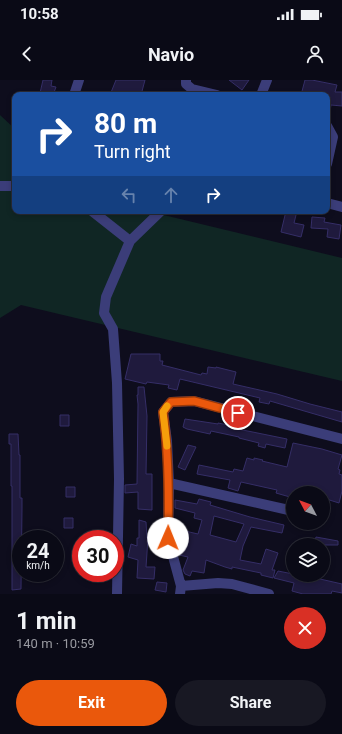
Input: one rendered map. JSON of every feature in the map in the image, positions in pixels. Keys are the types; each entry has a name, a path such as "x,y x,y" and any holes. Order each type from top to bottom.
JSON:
{"street":[{"path":"75,92 79,80"},
{"path":"186,80 186,84 192,88 206,92"},
{"path":"262,92 267,80"},
{"path":"330,130 333,137 330,150"},
{"path":"0,186 12,186"},
{"path":"330,204 342,207"},
{"path":"96,214 130,241"},
{"path":"117,594 119,479 117,382 113,329 104,313 106,297 130,241 158,214"},
{"path":"269,594 232,584 218,583 181,590 168,538 169,483 167,441 163,412 171,402 194,401 342,439"},
{"path":"169,483 286,509"}],"green space":[{"path":"0,115 12,126 12,214 159,214 342,258 342,381 21,305 0,318"}],"building":[{"path":"43,80 52,80 51,86 56,87 54,92 40,92"},
{"path":"116,80 145,80 142,92 111,92"},
{"path":"229,80 249,80 242,90"},
{"path":"305,80 337,85 335,92 342,92 342,106 331,105 330,111 330,92 302,92"},
{"path":"285,214 296,214 294,223 304,225 301,237 281,232"},
{"path":"312,217 325,218 324,222 341,225 339,239 327,237 328,229 311,228"},
{"path":"131,354 160,354 160,361 163,361 162,365 201,375 202,373 207,374 208,367 216,367 236,372 233,384 277,394 342,412 342,422 270,401 269,404 259,402 260,398 180,379 177,390 168,388 169,385 147,382 146,384 125,379"},
{"path":"138,387 144,387 147,416 146,474 152,474 152,510 138,509 138,492 125,493 125,485 137,484"},
{"path":"60,415 69,415 69,426 60,426"},
{"path":"185,419 218,423 228,425 228,427 287,439 285,448 266,444 265,448 258,446 259,443 239,437 211,431 210,434 187,429 183,427"},
{"path":"9,434 18,434 20,455 20,498 22,498 22,530 12,530 11,444 9,444"},
{"path":"293,443 342,455 338,469 340,470 339,474 342,475 342,491 339,503 330,500 330,486 286,486 286,496 276,493 277,490 241,482 238,491 228,488 230,480 197,474 199,465 233,472 234,469 243,471 247,458 263,460 262,461 287,467"},
{"path":"188,445 196,447 185,470 178,467"},
{"path":"66,487 75,487 75,497 66,497"},
{"path":"199,499 211,502 210,505 284,525 282,533 251,527 243,546 240,560 261,564 266,549 278,553 272,570 275,570 273,578 261,575 261,573 232,567 232,569 206,560 204,573 192,571 190,576 185,574 183,570 188,557 179,554 185,531 198,534 202,520 194,518 195,513 175,508 175,500 197,504","holes":["214,516 244,524 236,542 210,535"]},
{"path":"64,518 73,518 73,528 64,528"},
{"path":"139,520 146,522 148,538 146,567 155,567 154,579 137,578 138,560 128,557 131,544 137,546 137,538 139,538"},
{"path":"330,540 338,541 338,545 330,545"},
{"path":"278,571 286,573 286,581 274,578"},
{"path":"330,581 342,584 342,593 332,591 331,594 303,594 292,591 294,583 290,582"},
{"path":"12,582 21,582 21,589 12,590"},
{"path":"157,582 167,583 166,592 155,590"}],"slow traffic":[{"path":"167,406 163,412 167,446"}],"route":[{"path":"168,538 169,483 167,441 163,412 171,402 194,401 238,413"}]}
